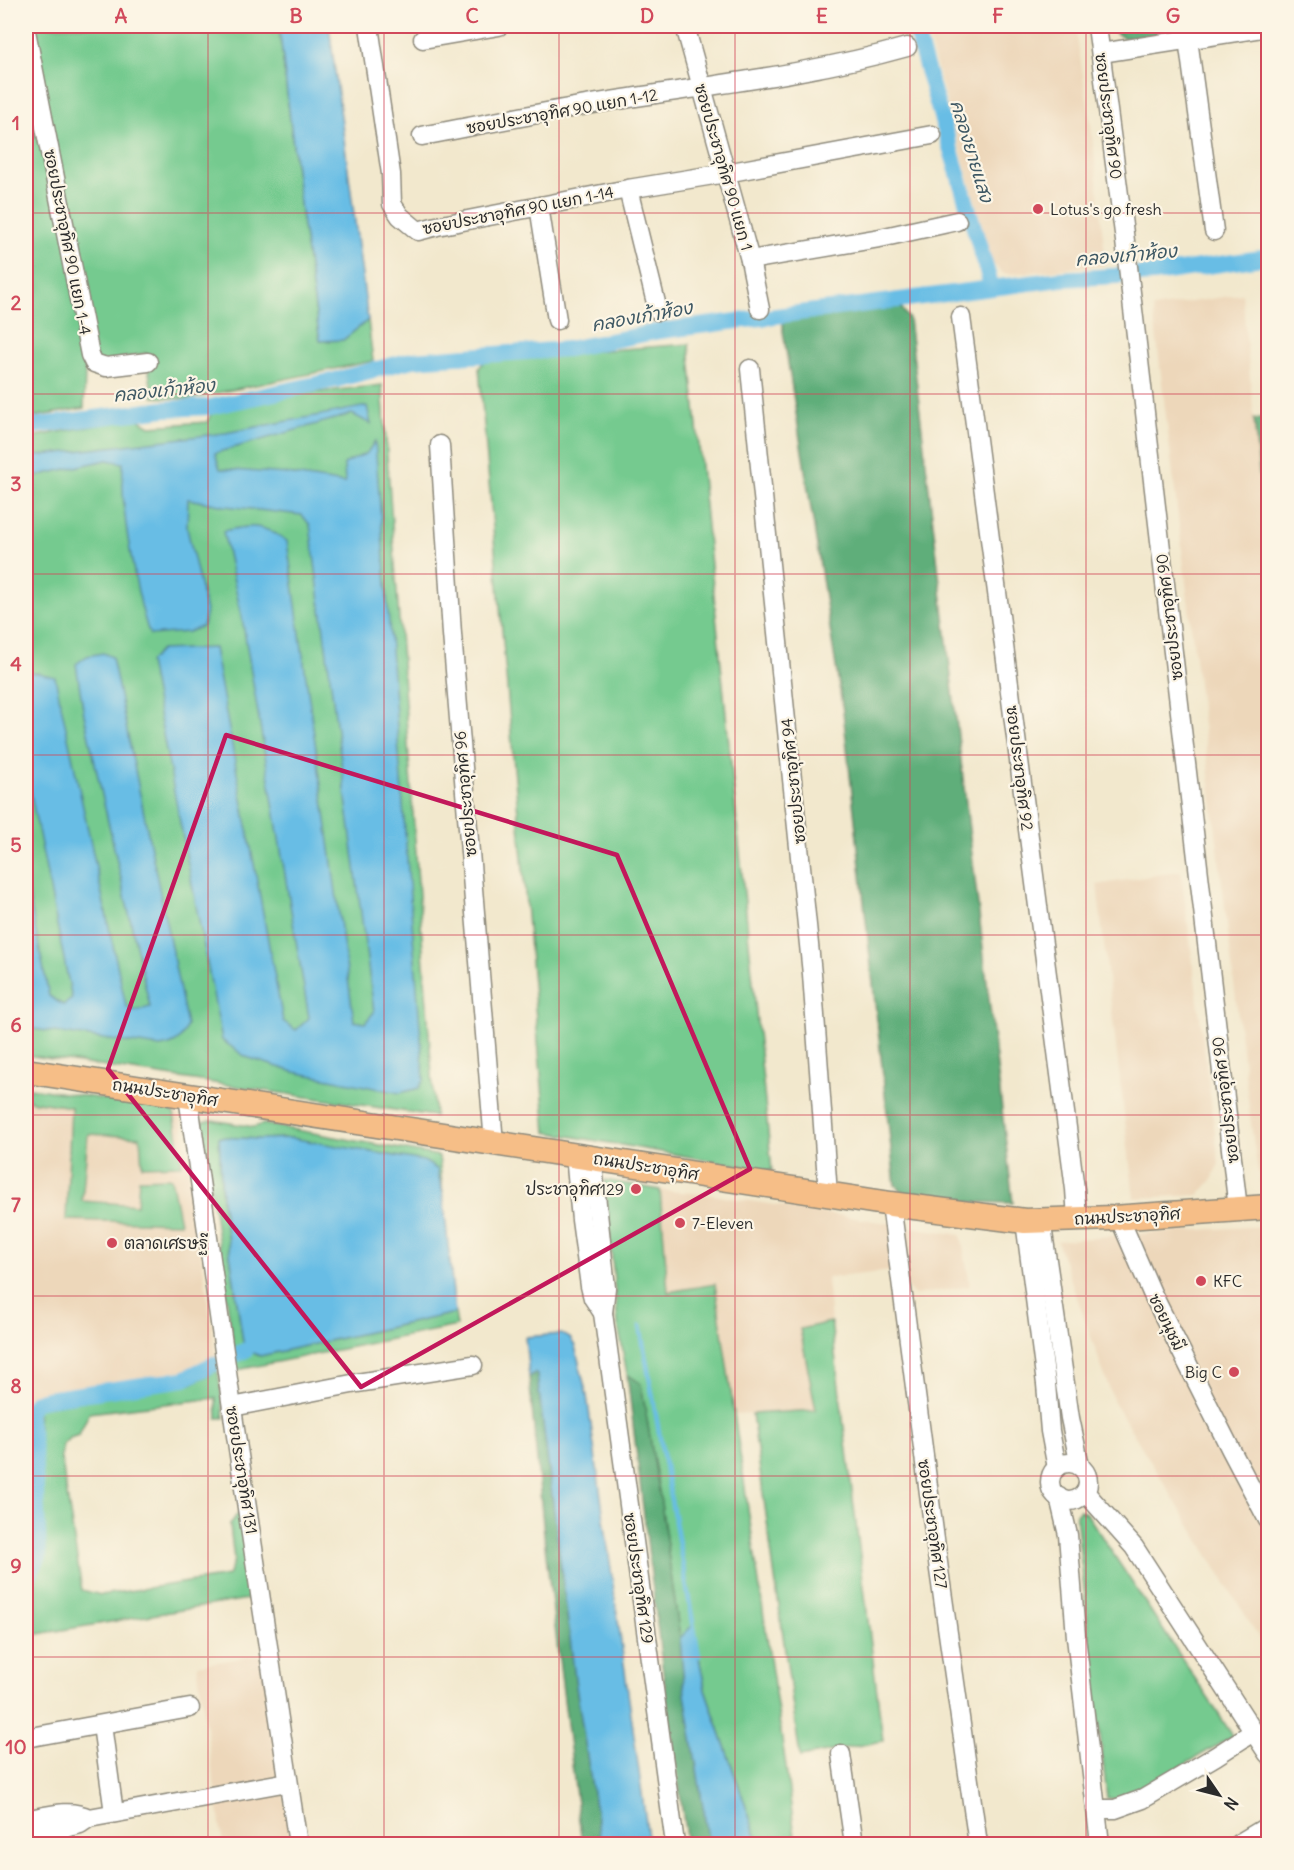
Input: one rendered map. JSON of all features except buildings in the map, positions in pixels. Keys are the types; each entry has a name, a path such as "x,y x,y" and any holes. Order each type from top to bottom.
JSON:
{"main road":[{"name":"ถนนประชาอุทิศ","path":"26,1071 891,1204 1033,1220 1269,1207"}],"street":[{"name":"ซอยประชาอุทิศ 90 แยก 1-14","path":"369,26 391,174 392,204 400,216 418,231 628,189 932,135"},
{"path":"423,39 500,26"},
{"name":"ซอยประชาอุทิศ 90 แยก 1","path":"685,26 750,260 760,309"},
{"name":"ซอยประชาอุทิศ 90","path":"1097,26 1125,241 1238,1209"},
{"path":"1101,53 1269,27"},
{"name":"ซอยประชาอุทิศ 90 แยก 1-4","path":"26,31 90,355 94,363 106,367 148,363"},
{"path":"1188,39 1214,231"},
{"name":"ซอยประชาอุทิศ 90 แยก 1-12","path":"422,136 855,60 907,47"},
{"path":"628,189 658,311"},
{"path":"539,207 557,320"},
{"path":"750,260 880,238 957,220"},
{"name":"ซอยประชาอุทิศ 92","path":"961,317 1075,1189 1077,1219"},
{"name":"ซอยประชาอุทิศ 94","path":"750,369 812,974 828,1194"},
{"name":"ซอยประชาอุทิศ 96","path":"440,445 453,646 494,1143"},
{"name":"ซอยประชาอุทิศ 131","path":"188,1096 298,1845"},
{"name":"ซอยประชาอุทิศ 129","path":"583,1156 581,1220 590,1286 593,1298 603,1313 675,1845"},
{"name":"ซอยประชาอุทิศ 127","path":"891,1204 935,1547 978,1845"},
{"name":"ซอยนุชมี","path":"1119,1217 1152,1293 1269,1520"},
{"path":"1033,1220 1080,1466 1087,1475 1088,1481 1081,1497 1070,1501 1059,1497"},
{"path":"1033,1220 1050,1431 1057,1468"},
{"path":"232,1407 357,1383 473,1365"},
{"path":"1080,1466 1068,1463 1057,1468 1050,1483 1059,1497 1068,1535 1076,1637 1100,1845"},
{"path":"1085,1492 1134,1547 1269,1754"},
{"path":"26,1738 190,1708"},
{"path":"102,1725 114,1813"},
{"path":"1096,1809 1114,1809 1143,1799 1253,1732"},
{"path":"842,1755 854,1845"},
{"path":"26,1838 80,1824 89,1818 288,1782"},
{"path":"26,1820 69,1812 80,1813 89,1818"},
{"path":"1238,1845 1269,1827"}],"highlighted area":[{"path":"226,735 617,855 750,1169 361,1387 108,1069"}],"shaded area":[{"path":"925,26 1075,26 1091,124 1106,265 1010,274 1002,273 993,264"},
{"path":"1242,294 1268,565 1268,1188 1260,1184 1251,1124 1153,308"},
{"path":"1181,871 1219,1163 1212,1180 1199,1195 1134,1198 1097,885"},
{"name":"ตลาดเศรษฐี","path":"26,1087 168,1109 181,1117 218,1370 26,1398"},
{"path":"660,1190 712,1195 961,1235 970,1286 915,1295 891,1271 827,1278 831,1322 800,1330 817,1410 734,1414 715,1285 667,1292"},
{"path":"1268,1226 1268,1652 1114,1402 1057,1241"},
{"path":"263,1655 291,1844 223,1844 197,1665"}],"green space":[{"path":"26,26 279,26 301,212 320,341 343,340 368,320 373,361 188,399 153,397 146,353 85,367 84,408 26,418"},
{"path":"1115,26 1222,26 1143,38 1123,38 1115,32"},
{"path":"901,307 909,319 1013,1203 963,1202 908,1196 895,1185 843,711 783,331 783,321"},
{"path":"689,344 772,1171 546,1132 479,368 486,359"},
{"path":"382,385 435,1116 26,1055 26,438 137,418 150,426 207,422 212,412 301,394"},
{"path":"1268,417 1268,565 1254,419"},
{"path":"30,1088 166,1108 174,1113 182,1165 142,1166 140,1137 88,1134 82,1201 137,1205 139,1179 171,1178 180,1223 66,1220 71,1107 30,1101 26,1095"},
{"path":"212,1120 254,1127 264,1124 439,1156 443,1194 437,1170 291,1138 219,1137 222,1200 246,1350 260,1356 455,1313 457,1326 237,1370 201,1122"},
{"path":"605,1180 660,1190 668,1292 715,1284 796,1844 763,1844 755,1833 705,1689 693,1626 680,1638 641,1384 627,1374 618,1325"},
{"path":"831,1322 883,1741 800,1757 752,1414 816,1410 800,1329"},
{"path":"218,1370 224,1418 217,1418 216,1398 89,1413 79,1435 63,1444 61,1457 82,1590 101,1595 228,1576 234,1560 230,1525 238,1513 245,1519 254,1598 26,1636 26,1592 42,1561 43,1518 37,1408 191,1384"},
{"path":"535,1373 576,1686 601,1844 582,1844 546,1555 529,1377"},
{"path":"627,1374 641,1384 661,1503 680,1638 685,1694 709,1844 687,1844 662,1665"},
{"path":"1080,1510 1087,1514 1233,1736 1125,1800 1107,1798 1076,1514"}],"water":[{"path":"279,26 329,26 368,320 343,340 320,341 301,212"},
{"path":"367,406 371,424 352,414 215,453 220,469 287,474 345,483 344,464 367,453 375,441 424,1079 419,1088 400,1093 294,1072 246,1057 222,1040 149,662 161,650 214,648 283,1021 296,1030 309,1018 242,618 223,531 249,527 263,528 287,541 354,1021 365,1023 374,1012 310,525 302,515 188,499 187,528 206,611 203,626 188,632 150,635 140,602 128,538 123,493 123,463 107,460 26,478 26,457 225,433"},
{"path":"103,653 112,657 187,1025 177,1041 160,1047 26,1028 26,882 49,996 63,1005 72,999 26,770 26,672 55,677 126,1006 135,1011 150,1007 84,715 76,664 87,656"},
{"path":"219,1137 291,1138 424,1161 437,1169 443,1194 455,1313 260,1356 246,1350 222,1200"},
{"path":"561,1334 570,1338 575,1346 587,1396 649,1844 601,1844 576,1686 537,1375 535,1373 529,1377 525,1337"},
{"path":"693,1625 705,1689 755,1833 763,1844 709,1844 685,1694 680,1638"}],"waterway":[{"name":"คลองยายแสง","path":"914,26 992,288"},
{"name":"คลองเก้าห้อง","path":"26,427 164,409 210,407 335,380 412,360 568,349 660,331 1061,279 1153,274 1268,257"},
{"path":"640,1326 699,1656"},
{"path":"237,1354 246,1350"},
{"path":"26,1581 39,1556 34,1449 28,1413 34,1403 47,1399 184,1379 214,1364"}],"place":[{"name":"Lotus's go fresh","path":"1038,209"},
{"name":"ประชาอุทิศ129","path":"636,1189"},
{"name":"7-Eleven","path":"680,1223"},
{"name":"ตลาดเศรษฐี","path":"112,1243"},
{"name":"KFC","path":"1201,1281"},
{"name":"Big C","path":"1234,1372"}]}
